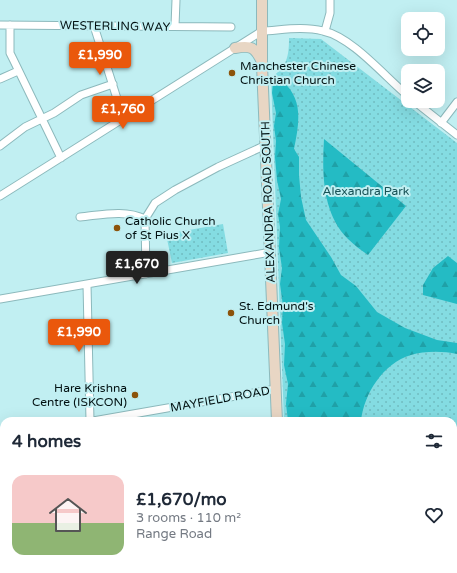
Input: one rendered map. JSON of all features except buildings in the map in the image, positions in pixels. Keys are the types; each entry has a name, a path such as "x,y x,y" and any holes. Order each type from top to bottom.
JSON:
{"street":[{"path":"176,0 176,26"},
{"name":"ALEXANDRA ROAD SOUTH","path":"262,0 262,62 278,417"},
{"path":"325,31 330,13 330,0"},
{"name":"WESTERLING WAY","path":"0,25 231,27"},
{"path":"10,25 10,53 61,158"},
{"path":"94,26 120,108 126,117"},
{"path":"0,196 262,31 304,29 325,31 340,38 361,53 401,90"},
{"path":"235,48 253,48 262,62"},
{"path":"0,79 18,70"},
{"path":"0,146 25,127 42,119 81,95 113,84"},
{"path":"441,123 457,102"},
{"path":"423,108 457,135"},
{"path":"146,274 145,219 155,203 175,190 218,167 266,145"},
{"path":"80,217 124,213 136,215 145,219"},
{"path":"0,299 271,252"},
{"path":"87,284 91,417"},
{"name":"MAYFIELD ROAD","path":"114,417 276,389"}],"green space":[{"name":"Alexandra Park","path":"289,38 321,39 401,100 401,108 411,108 457,143 457,417 284,417 271,78 281,69 288,56"},
{"path":"282,81 289,88 297,104 298,121 294,149 299,157 301,197 306,220 331,257 341,275 356,286 377,312 405,328 437,340 457,343 457,354 440,352 422,353 401,359 392,365 384,372 371,390 366,400 362,417 288,417 286,404 288,384 284,365 285,344 282,323 283,306 280,284 282,268 279,248 280,227 278,214 281,199 277,180 275,157 276,141 274,126 276,113 272,93 273,83"},
{"path":"324,139 406,206 368,255 348,239 339,229 328,205 323,165"},
{"path":"223,224 228,253 172,263 166,234"},
{"path":"448,256 457,263 457,304 423,295 423,285 433,268"}],"place":[{"name":"Manchester Chinese Christian Church","path":"232,73"},
{"name":"Catholic Church of St Pius X","path":"117,228"},
{"name":"St. Edmund's Church","path":"231,313"},
{"name":"Hare Krishna Centre (ISKCON)","path":"135,395"}]}
